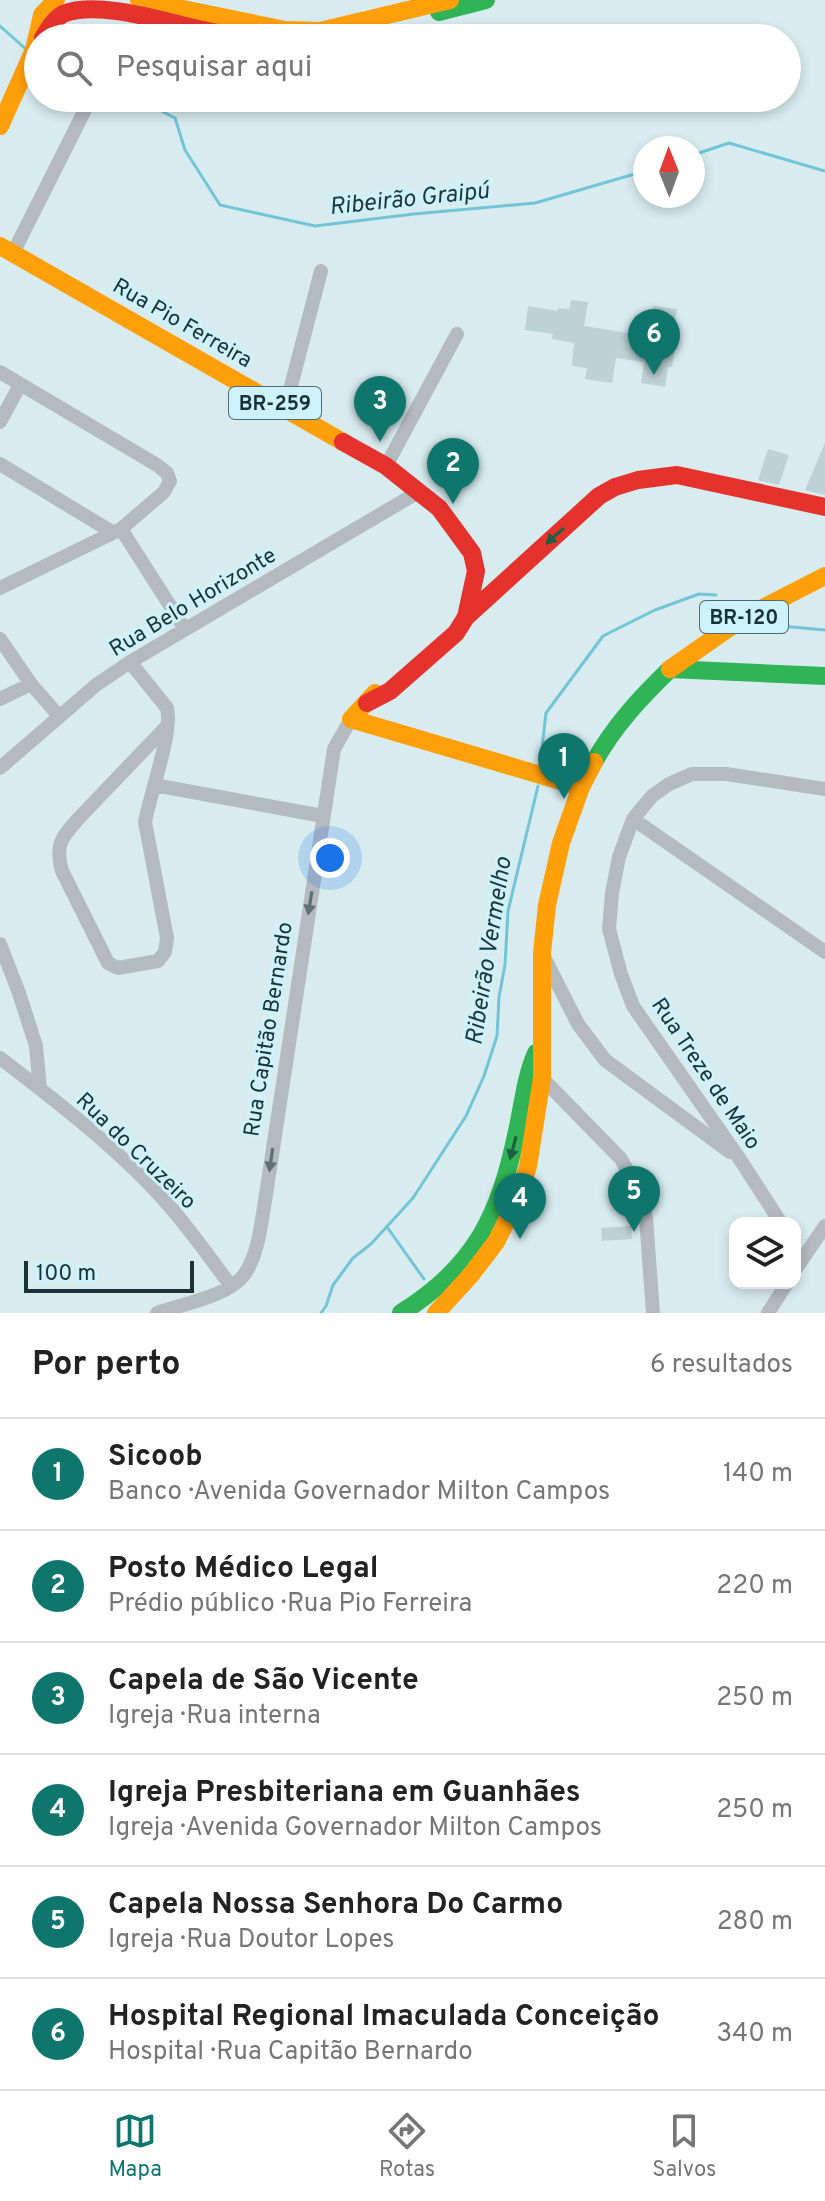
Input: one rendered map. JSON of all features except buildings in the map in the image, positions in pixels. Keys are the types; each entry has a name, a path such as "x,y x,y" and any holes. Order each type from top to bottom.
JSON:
{"main road":[{"path":"139,0 256,24"},
{"path":"349,24 450,0"},
{"path":"394,24 486,0"},
{"path":"40,24 42,15 56,4 124,9 180,24"},
{"path":"0,126 24,79"},
{"name":"Rua Pio Ferreira","path":"7,250 386,466 420,491 439,508 472,553 476,571 466,617"},
{"name":"Rua Capitão Bernardo","path":"351,719 382,683 445,627 466,617 599,496 627,483 677,475 825,507"},
{"name":"BR-120","path":"405,1312 438,1303 487,1227 502,1186 536,1075 541,1045 542,953 547,905 561,843 581,787 606,739 640,697 670,669 753,612 825,576"},
{"path":"670,669 825,676"},
{"path":"351,719 581,787"}],"street":[{"path":"7,250 83,112"},
{"path":"285,409 321,271"},
{"path":"386,466 457,334"},
{"path":"0,372 157,465 167,473 170,481 164,492 116,531 0,588"},
{"path":"1,418 20,385"},
{"path":"0,464 116,531 185,629"},
{"name":"Rua Belo Horizonte","path":"0,768 96,685 130,662 420,491"},
{"path":"0,639 31,684 59,716"},
{"path":"130,662 167,708 169,716 167,726 154,785 145,822 167,938 165,952 158,961 118,968 108,963 62,871 58,857 59,844 64,834 167,726"},
{"path":"0,699 31,684"},
{"name":"Rua Capitão Bernardo","path":"231,1286 242,1277 250,1264 258,1239 334,749 351,719"},
{"name":"Rua Treze de Maio","path":"777,1217 633,1006 609,929 612,893 619,857 633,819 652,796 669,784 692,774 726,774 824,789"},
{"path":"154,785 323,816"},
{"path":"633,819 825,952"},
{"path":"0,944 36,1046 40,1089"},
{"path":"542,953 578,1024 605,1060 739,1158"},
{"name":"Rua do Cruzeiro","path":"0,1058 119,1156 162,1198 231,1286"},
{"path":"536,1075 621,1159 637,1188 646,1218 653,1313"},
{"path":"801,1256 821,1242 825,1226"},
{"path":"157,1313 217,1294 231,1286"},
{"path":"768,1313 783,1289"}],"waterway":[{"name":"Ribeirão Graipú","path":"0,26 24,47"},
{"name":"Ribeirão Graipú","path":"163,112 175,118 185,150 220,205 315,226 535,203 633,174"},
{"name":"Ribeirão Graipú","path":"705,151 729,143 825,171"},
{"name":"Ribeirão Vermelho","path":"540,766 546,713 603,636 655,610 699,594 716,595"},
{"name":"Ribeirão Vermelho","path":"781,626 825,630"},
{"name":"Ribeirão Vermelho","path":"321,1313 333,1285 353,1258 371,1244 413,1198 466,1116 484,1076 497,1036 508,911 538,786"},
{"path":"387,1227 424,1279"}],"traffic: fast":[{"path":"439,12 486,0"},
{"path":"594,762 629,712 670,669 825,676"},
{"path":"401,1313 448,1277 466,1257 492,1214 510,1161 536,1053"}],"traffic: slow":[{"path":"40,24 42,15 56,0"},
{"path":"139,0 256,24"},
{"path":"349,24 450,0"},
{"path":"0,126 24,72"},
{"path":"0,246 343,442"},
{"path":"670,669 743,618 825,576"},
{"path":"375,693 351,719 581,787 594,762"},
{"path":"436,1313 496,1242 519,1196 528,1166 542,1078 542,953 547,905 561,843 581,787"}],"traffic: jam":[{"path":"53,24 63,14 94,9 178,24"},
{"path":"343,442 386,466 439,508 472,553 476,571 466,617 456,633 390,691 367,703"},
{"path":"466,617 599,496 615,487 638,480 677,475 825,507"}],"place":[{"name":"Hospital Regional Imaculada Conceição","path":"654,375"},
{"name":"Capela de São Vicente","path":"380,442"},
{"name":"Posto Médico Legal","path":"453,504"},
{"name":"Sicoob","path":"564,799"},
{"name":"Capela Nossa Senhora Do Carmo","path":"634,1232"},
{"name":"Igreja Presbiteriana em Guanhães","path":"520,1239"}]}
